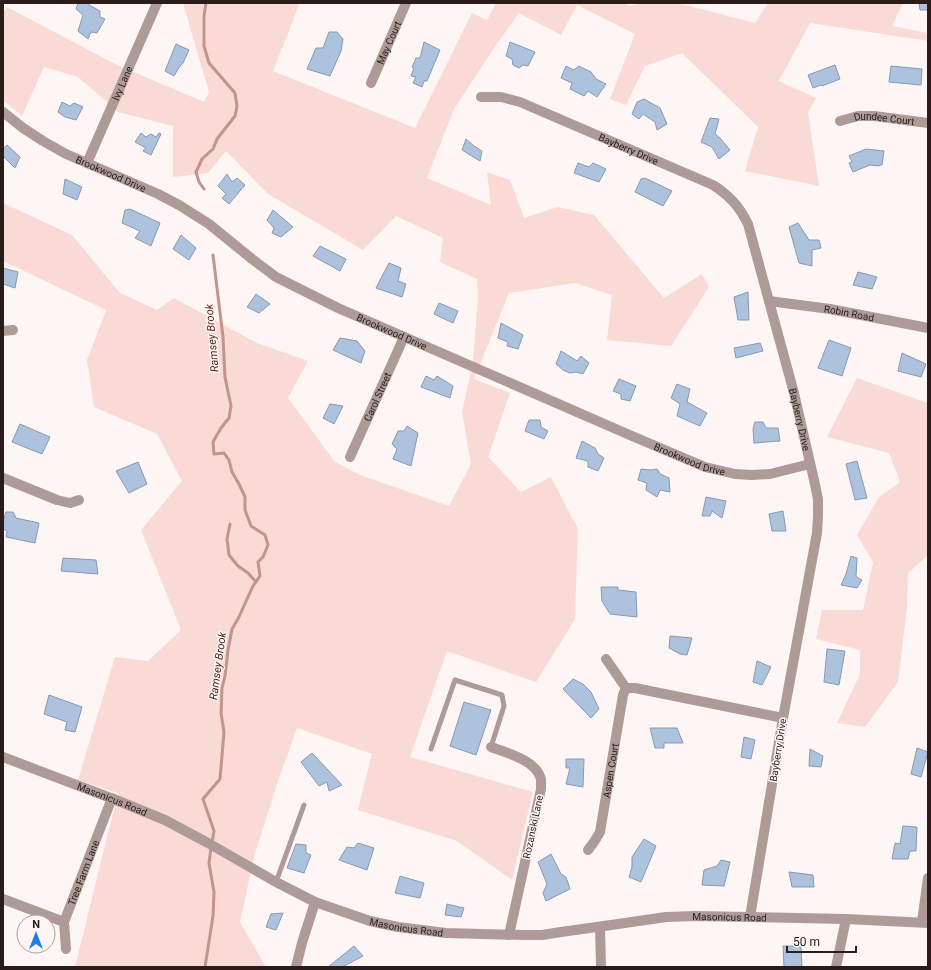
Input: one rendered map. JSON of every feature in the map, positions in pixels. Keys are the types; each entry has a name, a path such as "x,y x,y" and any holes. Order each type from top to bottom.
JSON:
{"street":[{"name":"Ivy Lane","path":"87,163 157,3"},
{"name":"May Court","path":"371,83 406,3"},
{"name":"Bayberry Drive","path":"481,97 502,96 520,102 713,185 734,201 748,224 794,393 818,499 817,533 783,718 750,917"},
{"name":"Brookwood Drive","path":"3,112 23,128 43,141 179,205 208,224 276,277 338,308 404,337 705,467 735,474 752,475 770,474 810,464"},
{"name":"Dundee Court","path":"840,121 858,116 874,116 928,123"},
{"name":"Robin Road","path":"769,301 830,310 928,328"},
{"path":"3,331 13,330"},
{"name":"Carol Street","path":"350,457 404,337"},
{"path":"3,478 57,500 70,503 79,500"},
{"path":"606,659 626,688 635,688 783,718"},
{"name":"Aspen Court","path":"588,850 600,832 623,695 626,688"},
{"name":"Rozanski Lane","path":"491,747 522,759 534,768 540,778 541,789 509,935"},
{"name":"Masonicus Road","path":"3,757 112,798 165,820 315,902 370,921 404,928 446,933 542,935 666,917 694,916 846,919 925,923"},
{"name":"Tree Farm Lane","path":"66,948 64,922 112,798"},
{"path":"925,923 928,878"},
{"path":"3,899 64,922"},
{"path":"296,967 315,902"},
{"path":"836,967 846,919"},
{"path":"600,927 601,967"}],"lane":[{"path":"431,749 455,680 502,695 504,706 491,747"},
{"path":"276,882 304,805"}],"shaded area":[{"path":"183,3 300,3 273,71 415,128 472,13 487,20 496,3 625,3 629,6 641,3 678,3 755,23 768,3 903,3 892,26 928,33 928,41 810,23 779,81 816,98 808,113 819,186 745,171 758,127 682,53 645,66 626,105 610,99 635,34 577,5 561,35 519,13 454,109 427,178 491,205 487,172 510,180 524,218 558,207 594,215 664,298 702,274 709,287 671,346 607,340 612,295 575,283 509,293 474,379 510,393 488,457 521,492 551,477 578,529 575,619 536,682 447,651 410,757 533,792 512,880 457,841 358,810 372,754 297,728 277,784 254,857 240,922 266,967 75,967 118,793 78,780 115,657 148,661 181,630 141,530 182,481 157,434 94,407 87,360 106,310 3,261 3,203 72,235 120,293 157,310 174,298 257,343 308,361 288,398 335,462 360,475 449,506 471,464 462,412 473,363 478,297 477,279 440,262 443,238 396,216 363,250 268,194 226,151 208,173 173,177 173,126 118,112 78,77 44,67 22,116 3,100 3,11 7,7 115,64 204,102 209,92"},
{"path":"857,378 928,403 928,551 927,556 908,573 907,607 898,682 865,727 837,723 860,674 860,650 816,639 822,610 863,610 873,562 857,535 879,497 900,482 889,453 827,437"}],"building":[{"path":"78,3 86,3 100,11 100,17 105,19 97,33 91,32 88,39 78,31 83,15 76,9"},
{"path":"919,3 928,3 928,10 920,10"},
{"path":"329,32 337,32 343,39 341,51 330,76 307,69 316,48 323,48"},
{"path":"424,42 440,50 427,81 424,81 422,87 413,83 416,77 411,76 414,68 412,67 416,58 420,58"},
{"path":"510,42 535,52 528,66 523,65 519,68 513,65 512,59 506,56"},
{"path":"176,44 189,50 183,63 174,76 165,71"},
{"path":"835,65 840,79 813,88 808,75"},
{"path":"566,66 574,70 579,66 591,72 596,79 606,84 597,97 588,91 584,96 570,89 572,83 561,78"},
{"path":"891,66 922,69 921,85 889,82"},
{"path":"644,99 660,108 667,124 657,130 655,122 643,114 639,119 632,114 637,102"},
{"path":"62,102 70,106 74,103 83,107 76,120 65,117 58,112"},
{"path":"710,118 719,119 715,134 730,150 719,159 712,147 701,142"},
{"path":"141,133 146,137 151,134 156,137 159,133 161,134 151,155 143,151 146,148 135,142"},
{"path":"466,139 482,151 480,161 462,150"},
{"path":"7,145 20,157 15,168 3,156 3,149"},
{"path":"866,149 884,151 882,165 870,165 853,172 849,163 852,162 849,156"},
{"path":"578,163 589,167 593,163 606,169 599,182 574,173"},
{"path":"227,174 232,182 237,178 245,185 229,204 222,198 226,194 218,186"},
{"path":"645,178 672,191 663,206 635,192 641,179"},
{"path":"65,179 82,187 77,200 63,194"},
{"path":"130,209 160,223 151,246 135,238 140,231 122,223 125,210"},
{"path":"273,210 293,227 281,237 272,233 274,228 267,220"},
{"path":"798,223 809,240 819,240 821,248 812,250 812,266 799,263 789,227"},
{"path":"181,235 196,248 189,260 173,249"},
{"path":"320,246 346,259 340,271 313,256"},
{"path":"389,263 401,268 398,281 406,284 402,297 376,288"},
{"path":"3,268 18,272 15,288 3,284"},
{"path":"858,272 877,277 872,289 853,285"},
{"path":"748,292 749,320 738,320 734,297"},
{"path":"256,294 270,304 259,313 247,307"},
{"path":"439,303 458,311 453,323 434,314"},
{"path":"501,323 523,335 518,349 507,346 508,342 498,338"},
{"path":"340,338 357,341 365,351 361,363 333,350"},
{"path":"829,340 851,348 842,376 818,368"},
{"path":"760,343 763,351 736,358 734,348"},
{"path":"561,351 577,361 581,356 589,363 583,374 576,372 570,373 563,370 556,364"},
{"path":"902,353 926,364 921,377 898,371"},
{"path":"426,376 434,380 437,376 453,386 450,398 421,387"},
{"path":"619,379 636,386 630,401 621,399 621,394 613,391"},
{"path":"677,384 690,389 687,402 707,413 700,426 677,416 680,404 671,398"},
{"path":"330,404 343,406 334,424 323,418"},
{"path":"529,420 540,420 541,427 548,431 544,439 525,431"},
{"path":"755,422 763,422 766,428 778,428 780,441 754,443 753,429"},
{"path":"20,424 50,437 42,454 12,442"},
{"path":"407,426 418,433 411,466 393,459 397,449 392,444 398,431 404,431"},
{"path":"582,441 595,448 598,454 604,458 598,471 588,467 588,461 576,458"},
{"path":"857,461 867,498 855,500 846,464"},
{"path":"138,462 147,484 129,493 116,471"},
{"path":"641,469 657,469 660,474 669,478 670,492 660,490 657,497 646,490 647,483 638,480"},
{"path":"706,497 726,501 722,518 712,511 710,516 702,516"},
{"path":"783,511 786,531 772,531 769,514"},
{"path":"6,512 13,512 16,518 39,523 35,543 6,537 7,531 3,529 3,521"},
{"path":"851,556 857,558 856,577 862,580 857,588 841,585"},
{"path":"63,558 96,560 98,574 61,571"},
{"path":"601,587 618,587 618,590 636,592 637,617 610,614 602,601"},
{"path":"670,636 692,638 687,655 680,654 669,648"},
{"path":"827,649 845,651 839,685 824,682"},
{"path":"757,661 771,667 762,685 753,682"},
{"path":"573,679 583,684 591,692 599,709 591,718 563,689"},
{"path":"49,695 82,707 75,732 65,730 67,722 44,714"},
{"path":"464,702 491,710 476,755 450,746"},
{"path":"650,728 677,728 683,743 664,743 664,748 655,748"},
{"path":"744,737 755,740 751,759 741,757"},
{"path":"917,748 928,752 921,777 911,774"},
{"path":"810,749 823,756 821,767 809,766"},
{"path":"312,753 342,785 329,791 327,782 319,786 301,762"},
{"path":"566,759 584,759 583,787 566,784 570,768 566,768"},
{"path":"903,826 917,827 916,851 910,851 908,859 892,859 895,843 900,844"},
{"path":"644,839 656,846 641,882 629,877 632,867 632,857"},
{"path":"358,843 374,848 367,870 339,860 347,847 354,848"},
{"path":"296,844 306,845 306,853 311,855 304,873 287,868"},
{"path":"551,854 561,874 566,877 570,889 546,901 543,893 547,884 538,862"},
{"path":"721,860 730,862 724,886 702,885 704,870 717,866"},
{"path":"789,872 813,875 814,887 792,887"},
{"path":"400,876 424,883 420,898 395,893"},
{"path":"447,904 464,908 461,917 445,915"},
{"path":"283,913 276,930 266,927 271,914"},
{"path":"354,946 363,956 342,967 328,967"},
{"path":"783,946 801,946 802,967 784,967"}],"waterway":[{"name":"Ramsey Brook","path":"204,189 199,182 196,172 202,159 213,149 217,139 235,116 237,106 235,93 209,63 204,46 204,16 206,3"},
{"name":"Ramsey Brook","path":"212,843 214,831 203,799 220,779 224,732 221,713 222,688 228,650 232,629 253,586 260,576 258,562 263,557 268,545 265,535 251,526 245,510 245,497 232,472 229,460 224,453 214,454 213,442 229,418 231,406 225,377 223,337 213,255"},
{"path":"230,524 227,539 229,555 238,566 248,573 256,582"},
{"name":"Ramsey Brook","path":"205,967 213,916 214,892 209,863 211,848"}]}
